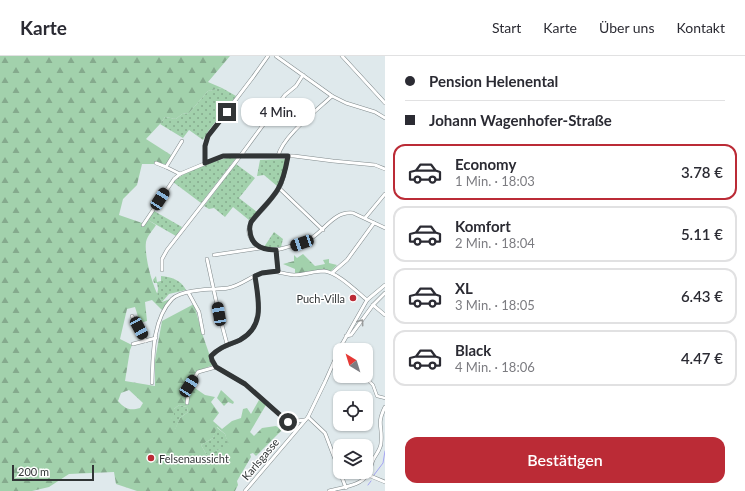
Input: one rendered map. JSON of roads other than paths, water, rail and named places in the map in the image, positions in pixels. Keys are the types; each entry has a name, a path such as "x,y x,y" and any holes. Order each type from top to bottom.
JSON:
{"street":[{"path":"205,163 205,146 208,136 268,56"},
{"path":"276,56 332,96 346,103 375,112 385,118"},
{"path":"342,56 385,103"},
{"path":"162,270 162,259 167,250 241,155 285,95 296,86 303,75"},
{"path":"278,156 279,150 288,137 332,96"},
{"path":"166,167 182,141"},
{"path":"143,225 168,187 180,174 223,156 294,156 375,164 385,169"},
{"path":"261,248 253,242 249,227 279,188 286,171 288,156"},
{"path":"156,163 180,174"},
{"path":"279,188 323,230"},
{"path":"365,218 385,194"},
{"path":"214,255 261,248 276,250 302,243 323,230 336,216 342,213 353,213 385,228"},
{"path":"332,272 347,260 374,223"},
{"path":"276,250 278,271"},
{"path":"207,259 227,344"},
{"path":"152,383 153,353 160,318 168,304 174,297 180,294 229,288 262,273 278,271 287,274 300,275 323,271 332,272 367,300"},
{"path":"255,276 259,315 256,324 250,332 241,339 216,350 211,356 212,360 216,367 245,384 288,422 305,420"},
{"name":"Karlsgasse","path":"245,491 308,417 346,336 367,300 385,285"},
{"path":"188,292 199,312 203,333"},
{"path":"346,336 351,335 373,305 385,292"},
{"path":"373,305 385,315"},
{"path":"132,316 146,341"},
{"path":"133,344 156,338"},
{"path":"187,403 189,386 198,372 216,367"},
{"path":"371,383 377,396 385,398"},
{"path":"373,461 381,445 379,422 385,407"},
{"path":"308,417 325,433 346,488"},
{"path":"373,477 385,482"},
{"path":"329,491 346,488 362,479"}],"waterway":[{"path":"374,475 383,463 385,451"},
{"path":"368,485 371,481"}],"place":[{"name":"Puch-Villa","path":"353,298"},
{"name":"Felsenaussicht","path":"151,458"}]}
